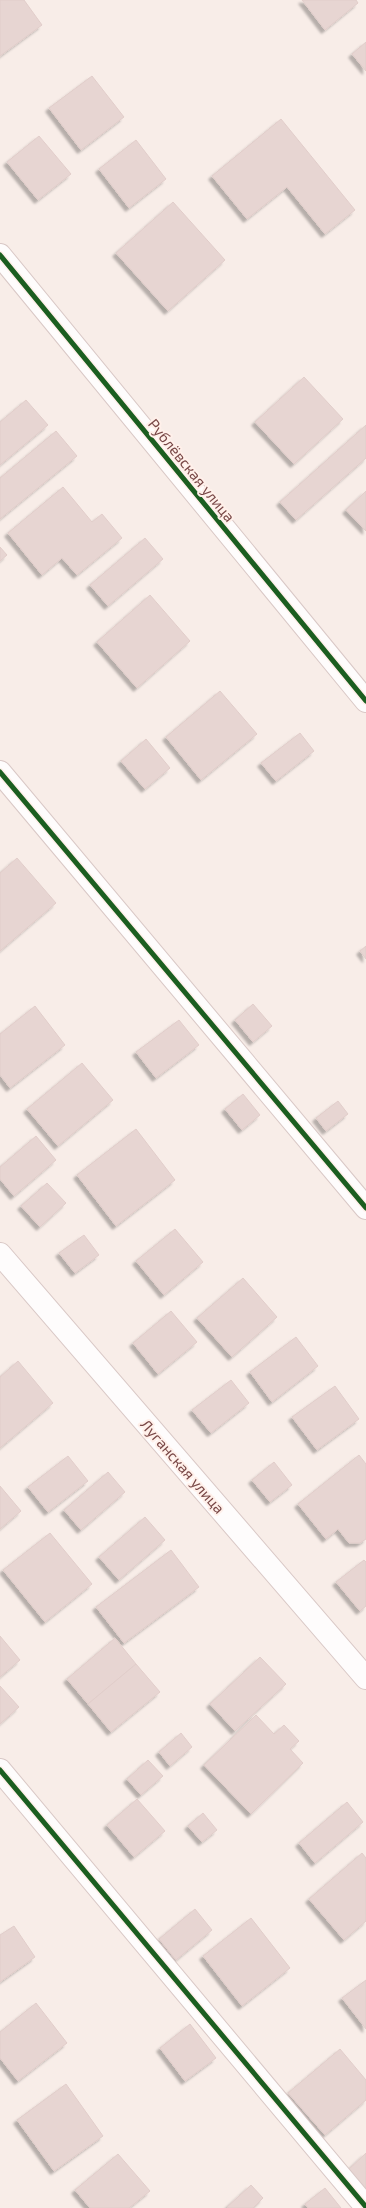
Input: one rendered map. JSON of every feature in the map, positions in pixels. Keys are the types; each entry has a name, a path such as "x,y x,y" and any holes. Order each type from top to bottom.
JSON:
{"street":[{"name":"Рублёвская улица","path":"0,255 366,701"},
{"path":"0,772 366,1208"},
{"name":"Луганская улица","path":"0,1254 366,1678"},
{"path":"0,1770 366,2207"}],"building":[{"path":"0,0 24,0 42,25 0,56"},
{"path":"302,0 356,0 358,3 325,30"},
{"path":"366,42 366,71 352,54"},
{"path":"92,76 124,117 81,150 49,108"},
{"path":"281,119 355,210 325,234 287,187 247,219 212,176"},
{"path":"39,136 71,174 38,200 7,162"},
{"path":"136,140 166,179 129,208 99,169"},
{"path":"173,202 225,260 168,311 116,253"},
{"path":"304,377 343,419 294,464 255,422"},
{"path":"26,400 48,425 0,465 0,422"},
{"path":"366,425 366,458 296,520 280,502"},
{"path":"56,431 77,456 0,519 0,478"},
{"path":"63,487 92,522 102,514 122,538 77,575 62,558 42,575 8,533"},
{"path":"366,491 366,531 346,510"},
{"path":"145,538 163,559 108,606 90,585"},
{"path":"0,547 7,555 0,561"},
{"path":"150,595 190,641 137,688 97,642"},
{"path":"220,691 257,734 201,780 166,737"},
{"path":"300,733 314,751 276,781 261,763"},
{"path":"146,739 170,768 145,789 121,761"},
{"path":"17,858 56,903 0,951 0,873"},
{"path":"366,946 366,959 360,951"},
{"path":"253,1004 272,1026 253,1042 235,1020"},
{"path":"35,1006 65,1045 10,1088 0,1075 0,1034"},
{"path":"179,1020 199,1045 156,1078 136,1052"},
{"path":"82,1063 113,1100 58,1146 27,1109"},
{"path":"243,1094 260,1115 242,1130 225,1109"},
{"path":"338,1101 348,1114 326,1131 316,1118"},
{"path":"136,1129 175,1180 116,1226 77,1175"},
{"path":"36,1136 56,1160 14,1196 0,1179 0,1167"},
{"path":"47,1183 66,1203 40,1227 21,1206"},
{"path":"175,1229 203,1262 164,1295 136,1261"},
{"path":"84,1235 99,1255 75,1273 59,1253"},
{"path":"243,1278 277,1317 232,1357 197,1318"},
{"path":"171,1311 197,1342 158,1374 133,1343"},
{"path":"296,1337 318,1366 272,1402 250,1372"},
{"path":"18,1361 53,1403 0,1448 0,1377"},
{"path":"231,1380 249,1403 211,1433 192,1410"},
{"path":"335,1386 359,1419 317,1450 292,1417"},
{"path":"359,1455 366,1464 366,1539 360,1543 349,1543 338,1529 326,1539 298,1504"},
{"path":"68,1456 88,1481 48,1512 28,1487"},
{"path":"274,1462 292,1485 270,1502 252,1480"},
{"path":"108,1472 125,1492 81,1530 64,1510"},
{"path":"0,1486 21,1511 0,1529"},
{"path":"145,1517 165,1540 119,1580 99,1557"},
{"path":"50,1533 92,1584 45,1622 3,1570"},
{"path":"171,1550 199,1587 124,1643 96,1607"},
{"path":"364,1560 366,1562 366,1606 360,1611 336,1582"},
{"path":"0,1636 20,1660 0,1677"},
{"path":"115,1638 136,1664 88,1704 67,1679"},
{"path":"260,1657 286,1684 235,1731 210,1704"},
{"path":"136,1664 160,1692 111,1732 88,1704"},
{"path":"0,1686 19,1707 0,1724"},
{"path":"256,1715 274,1734 284,1725 299,1741 290,1749 303,1763 251,1814 204,1765"},
{"path":"181,1733 192,1747 170,1766 159,1752"},
{"path":"148,1760 163,1776 141,1795 127,1779"},
{"path":"137,1799 165,1831 134,1857 107,1825"},
{"path":"347,1802 363,1822 315,1863 299,1843"},
{"path":"203,1813 217,1830 202,1842 188,1826"},
{"path":"362,1853 366,1858 366,1921 344,1940 309,1899"},
{"path":"195,1909 212,1930 176,1960 159,1939"},
{"path":"251,1918 290,1968 242,2006 203,1956"},
{"path":"14,1926 35,1957 0,1982 0,1935"},
{"path":"366,1980 366,2029 342,1998"},
{"path":"36,2003 67,2043 18,2081 0,2058 0,2032"},
{"path":"190,2024 216,2058 185,2081 160,2048"},
{"path":"340,2049 366,2080 366,2100 325,2135 288,2093"},
{"path":"66,2084 103,2136 54,2171 17,2120"},
{"path":"366,2153 366,2190 348,2170"},
{"path":"118,2154 150,2191 129,2208 90,2208 75,2190"},
{"path":"251,2185 263,2198 253,2208 227,2207"},
{"path":"325,2188 341,2208 308,2208 305,2204"}],"cycle path":[{"path":"0,255 366,701"},
{"path":"0,772 366,1208"},
{"path":"0,1770 366,2207"}]}
